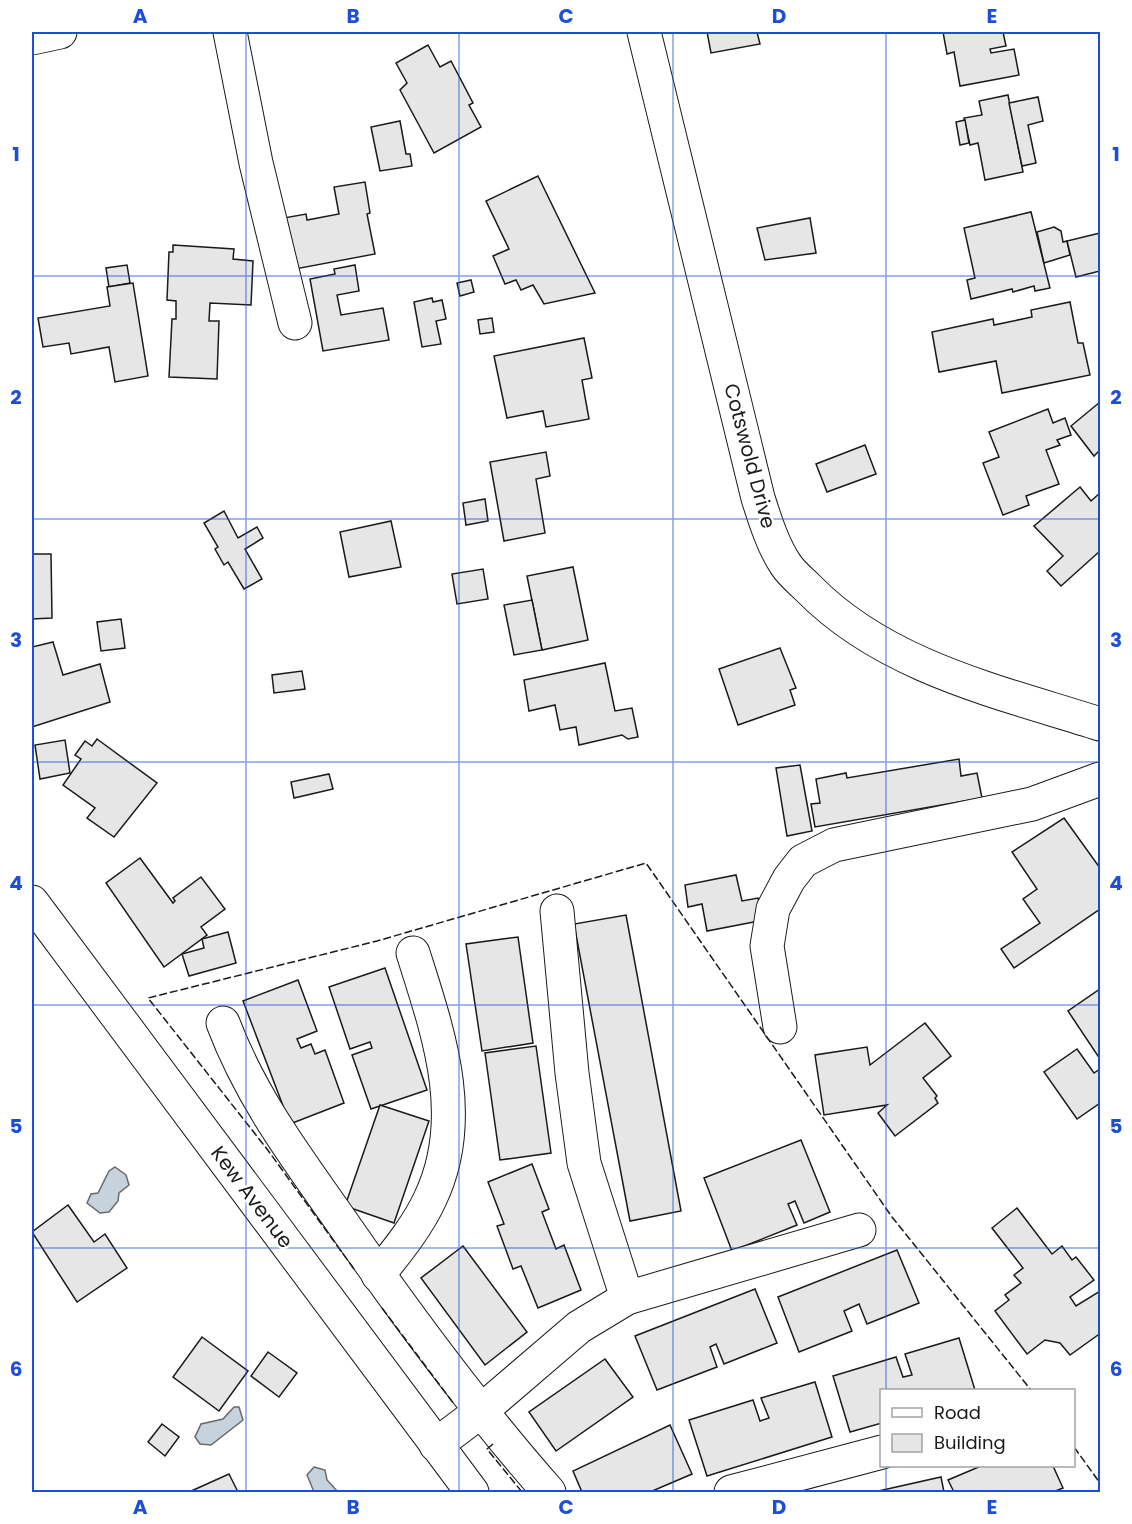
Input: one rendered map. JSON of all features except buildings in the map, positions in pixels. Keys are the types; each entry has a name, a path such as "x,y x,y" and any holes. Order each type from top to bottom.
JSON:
{"street":[{"path":"32,38 60,32"},
{"path":"230,32 256,163 295,323"},
{"name":"Cotswold Drive","path":"644,32 758,498 765,522 786,566 820,600 852,624 907,658 974,684 1101,724"},
{"path":"780,1027 767,946 773,909 789,879 803,861 834,845 1032,804 1101,779"},
{"name":"Kew Avenue","path":"32,902 469,1492"},
{"path":"556,911 573,1083 584,1163 627,1298"},
{"path":"378,1275 416,1225 431,1197 444,1156 449,1119 448,1076 441,1043 413,953"},
{"path":"223,1023 239,1066 274,1125 378,1275 481,1411 549,1492"},
{"path":"436,1445 481,1411 579,1328 627,1298 859,1230"},
{"path":"731,1492 880,1453"}],"shaded area":[{"path":"115,1167 126,1175 129,1185 119,1193 118,1201 109,1212 100,1213 87,1203 91,1194 98,1193 109,1171"},
{"path":"234,1407 239,1407 243,1420 211,1445 200,1444 195,1437 201,1424 223,1419"},
{"path":"314,1467 325,1470 327,1480 338,1492 314,1492 307,1475"}],"fence":[{"path":"354,1269 267,1149 148,998 377,941 646,863 892,1217 1030,1389"},
{"path":"382,1308 454,1404"},
{"path":"493,1444 487,1449 522,1492"},
{"path":"1075,1448 1100,1483"}]}
